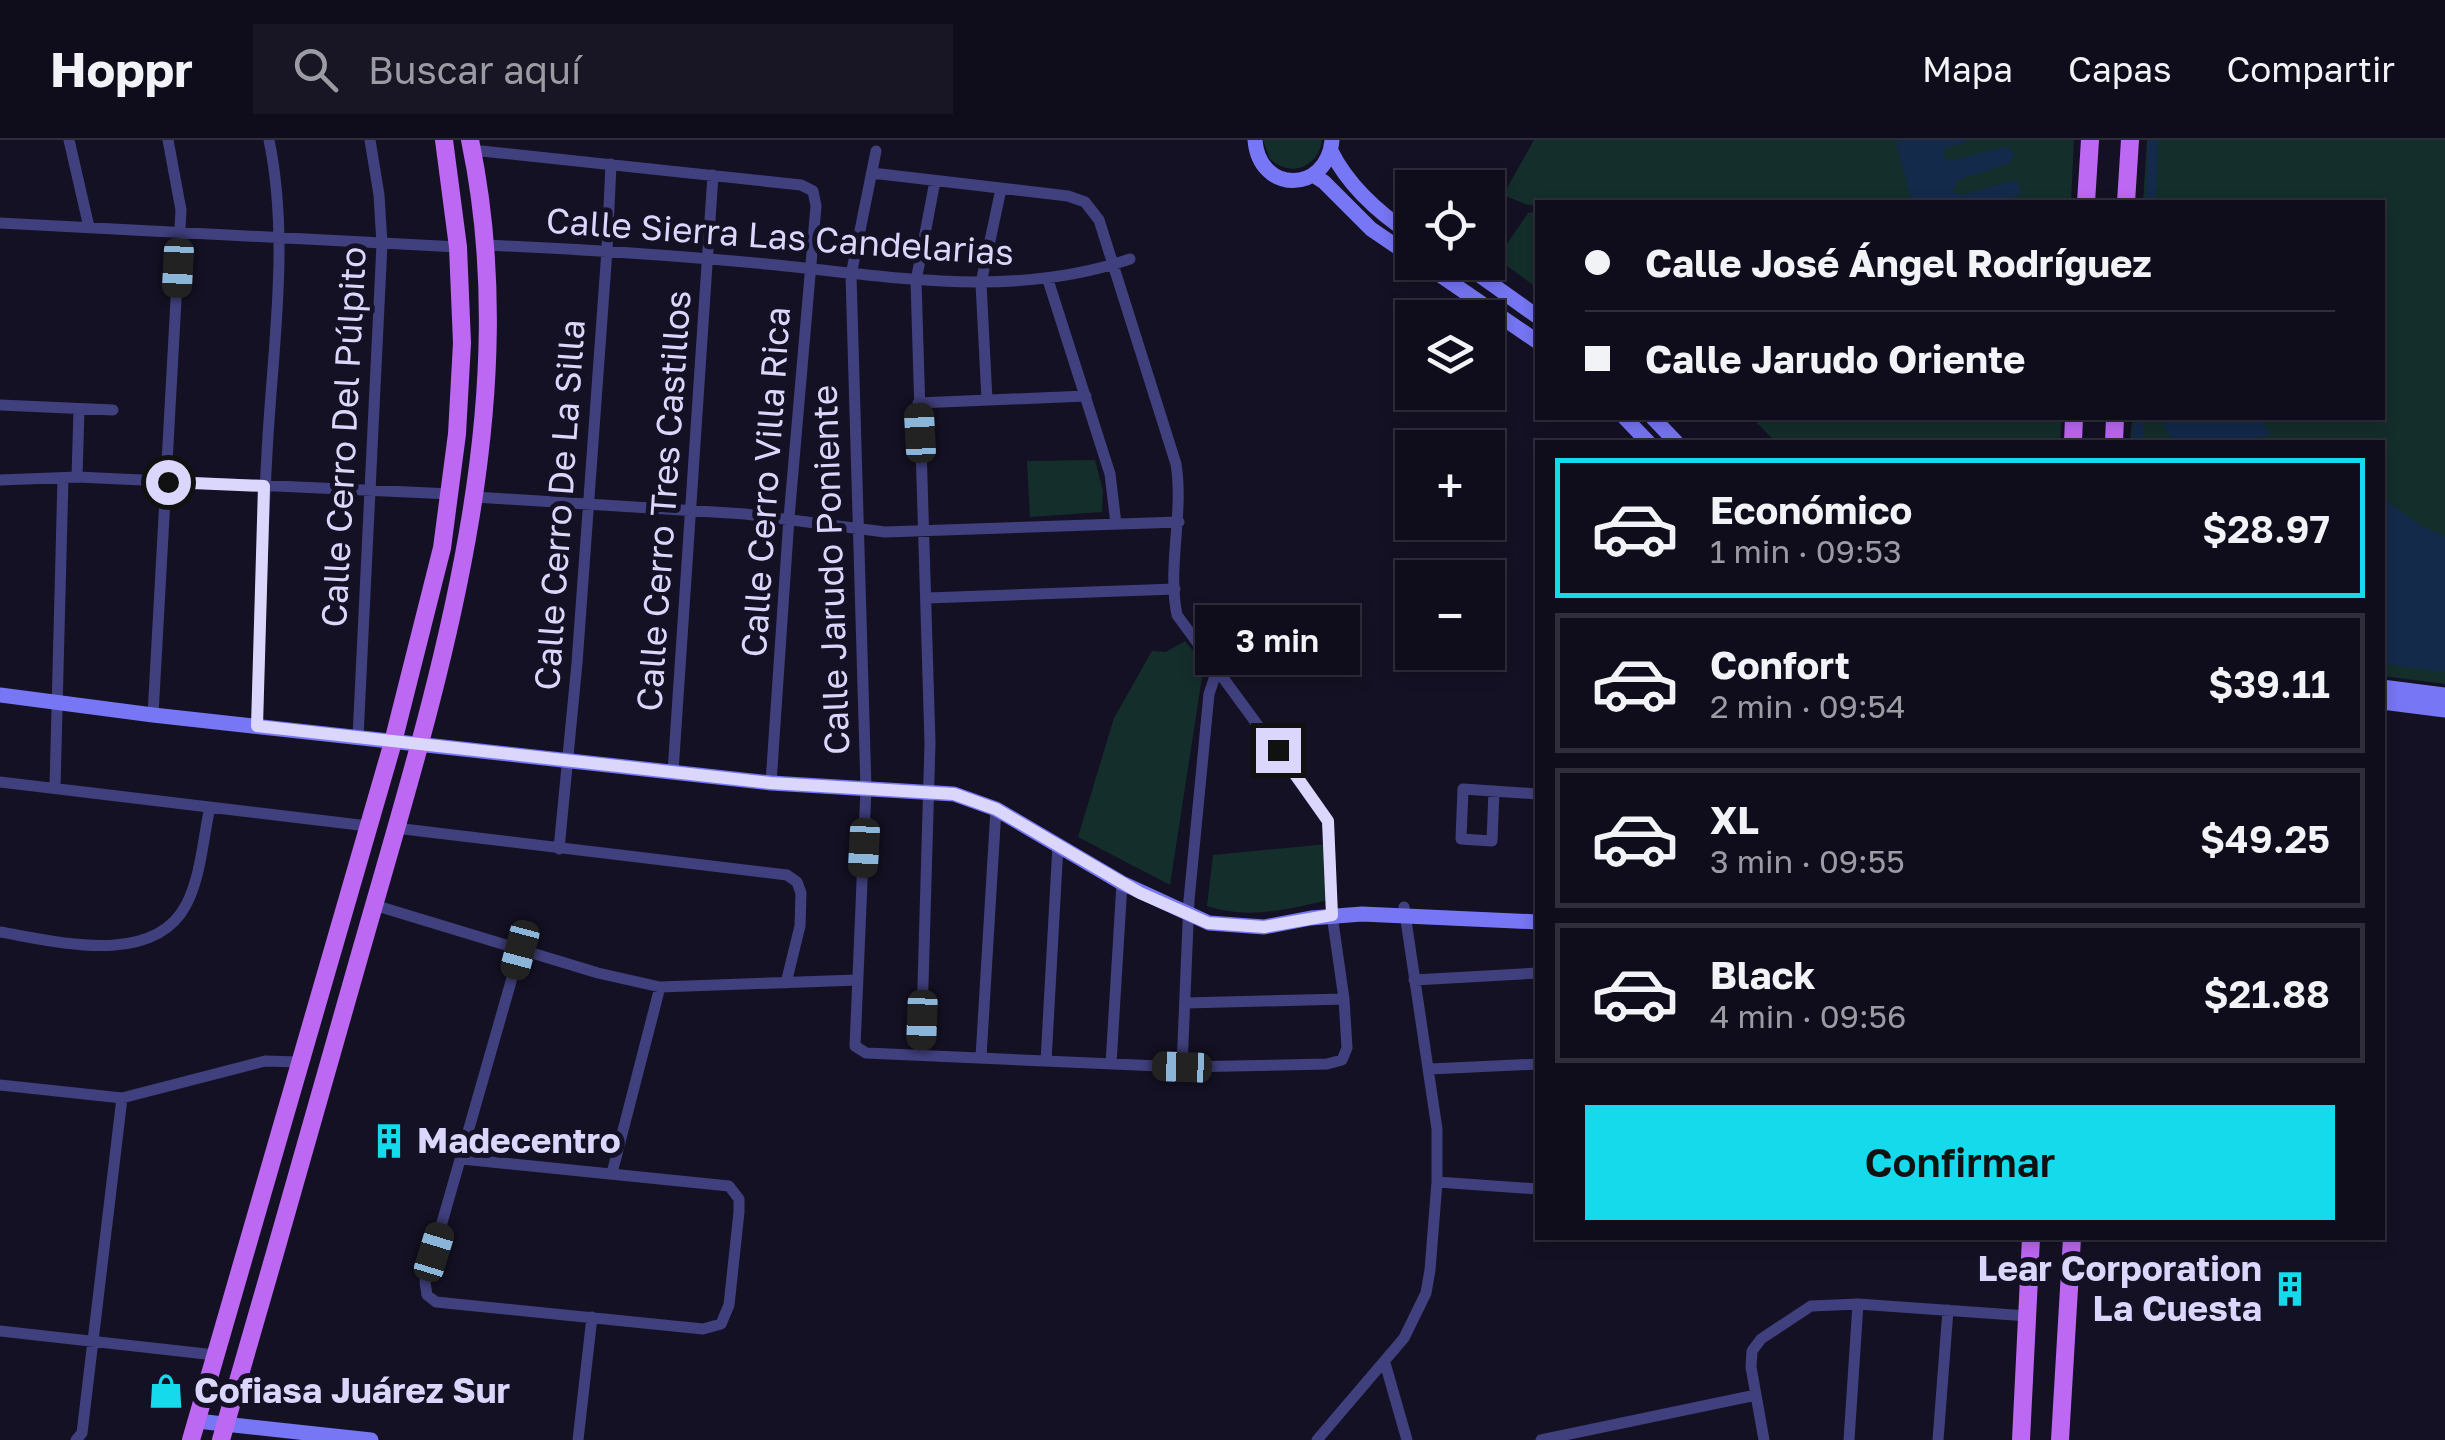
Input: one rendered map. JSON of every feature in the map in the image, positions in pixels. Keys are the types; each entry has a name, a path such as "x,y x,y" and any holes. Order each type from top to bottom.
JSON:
{"main road":[{"path":"192,1440 393,742 436,574 451,494 462,343 458,247 444,140"},
{"path":"2086,200 2090,140"},
{"path":"2126,200 2128,143"},
{"path":"223,1432 419,744 461,570 475,497 487,350 483,245 471,145"},
{"path":"2021,1440 2032,1240"},
{"path":"2060,1440 2072,1240"}],"street":[{"path":"69,140 89,227"},
{"path":"153,716 180,232 180,194 168,140"},
{"path":"257,726 264,486 280,240 269,140"},
{"name":"Calle Cerro Del Púlpito","path":"358,738 382,244 370,140"},
{"path":"1252,141 1261,164 1279,178 1290,180 1313,175 1327,160 1331,145"},
{"path":"471,145 713,175"},
{"path":"1331,145 1339,168 1395,221"},
{"name":"Calle Jarudo Poniente","path":"876,152 850,275 866,789 857,1050 921,1054"},
{"name":"Calle Cerro De La Silla","path":"558,848 608,250 611,164"},
{"path":"872,173 1068,196 1085,202 1099,220 1176,464 1177,616 1328,821 1332,915 1347,1048 1342,1060 1327,1064 1182,1067 921,1054 930,791 916,281 935,181"},
{"name":"Calle Cerro Villa Rica","path":"713,175 809,187 816,197 771,783"},
{"name":"Calle Cerro Tres Castillos","path":"674,772 688,510 713,175"},
{"path":"1313,175 1395,245"},
{"path":"987,400 980,284 1001,189"},
{"path":"0,223 458,247"},
{"name":"Calle Sierra Las Candelarias","path":"483,245 608,250 980,284 1048,280 1130,259"},
{"path":"1048,280 1110,474 1116,524"},
{"path":"1447,280 1535,340"},
{"path":"1486,280 1535,316"},
{"path":"918,403 1086,396"},
{"path":"0,406 113,410"},
{"path":"55,787 70,478 79,410"},
{"path":"1627,420 1646,440"},
{"path":"0,480 70,478 451,494"},
{"path":"475,497 789,518 860,530 1179,522"},
{"path":"927,598 1174,589"},
{"path":"1182,1067 1188,916 1209,694 1218,668"},
{"path":"2385,687 2445,694"},
{"path":"2,694 153,716 771,783 930,791 977,800 996,809 1122,883 1208,923 1246,928 1332,915 1405,912 1535,922"},
{"path":"2385,702 2445,710"},
{"path":"0,782 368,826"},
{"path":"1494,791 1492,840 1461,839 1464,789 1494,791 1535,794"},
{"path":"0,932 109,946 141,940 164,929 185,908 192,892 210,808"},
{"path":"981,1057 996,809"},
{"path":"395,828 765,870 787,876 797,882 802,894 800,926 786,983"},
{"path":"1046,1061 1058,845"},
{"path":"1110,1064 1122,883"},
{"path":"374,906 660,987 857,980"},
{"path":"1317,1440 1404,1338 1426,1293 1437,1182 1437,1129 1405,912"},
{"path":"462,1159 729,1186 739,1199 739,1212 728,1305 722,1324 703,1329 436,1302 426,1295 425,1282 520,950"},
{"path":"1414,980 1535,973"},
{"path":"612,1173 660,987"},
{"path":"1186,1003 1344,999"},
{"path":"0,1084 122,1098 265,1061 299,1062"},
{"path":"1430,1070 1535,1064"},
{"path":"76,1440 82,1433 122,1098"},
{"path":"1437,1182 1535,1189"},
{"path":"1764,1440 1750,1358 1761,1339 1802,1310 1818,1305 1858,1304 2028,1316"},
{"path":"1848,1440 1858,1304"},
{"path":"1938,1440 1948,1310"},
{"path":"578,1440 592,1317"},
{"path":"0,1331 215,1355"},
{"path":"1385,1363 1406,1440"},
{"path":"1541,1440 1756,1394"},
{"path":"198,1421 223,1432 371,1440"}],"green space":[{"path":"1263,140 1322,142 1314,159 1294,169 1270,159"},
{"path":"1534,140 2074,140 2071,200 1535,200 1535,205 1505,196 1505,191"},
{"path":"2147,140 2445,140 2445,684 2385,676 2385,440 2130,440 2132,420 2385,420 2385,200 2143,200"},
{"path":"1535,212 1535,287 1506,265 1505,247 1528,213"},
{"path":"1754,420 2062,420 2060,440 1774,440"},
{"path":"1095,460 1103,491 1102,512 1030,517 1027,461"},
{"path":"1185,641 1204,664 1170,885 1078,837 1114,718 1152,651 1166,652"},
{"path":"1328,844 1332,899 1254,913 1207,906 1213,855"}],"water":[{"path":"1971,140 1946,148 1943,156 1949,161 2010,149 2014,155 2010,163 1958,180 1953,191 1962,195 2016,180 2022,193 2006,200 1911,200 1896,142"},
{"path":"2163,420 2261,420 2271,435 2240,440 2176,440"},
{"path":"2385,499 2418,524 2445,537 2445,672 2385,664"}],"waterway":[{"path":"2151,200 2153,140"},
{"path":"2138,440 2139,420"}],"place":[{"name":"Madecentro","path":"389,1141"},
{"name":"Lear Corporation La Cuesta","path":"2290,1289"},
{"name":"Cofiasa Juárez Sur","path":"166,1391"}],"route":[{"path":"168,482 264,486 257,726 771,783 954,794 996,809 1159,903 1208,923 1246,928 1332,915 1328,821 1278,750"}]}
